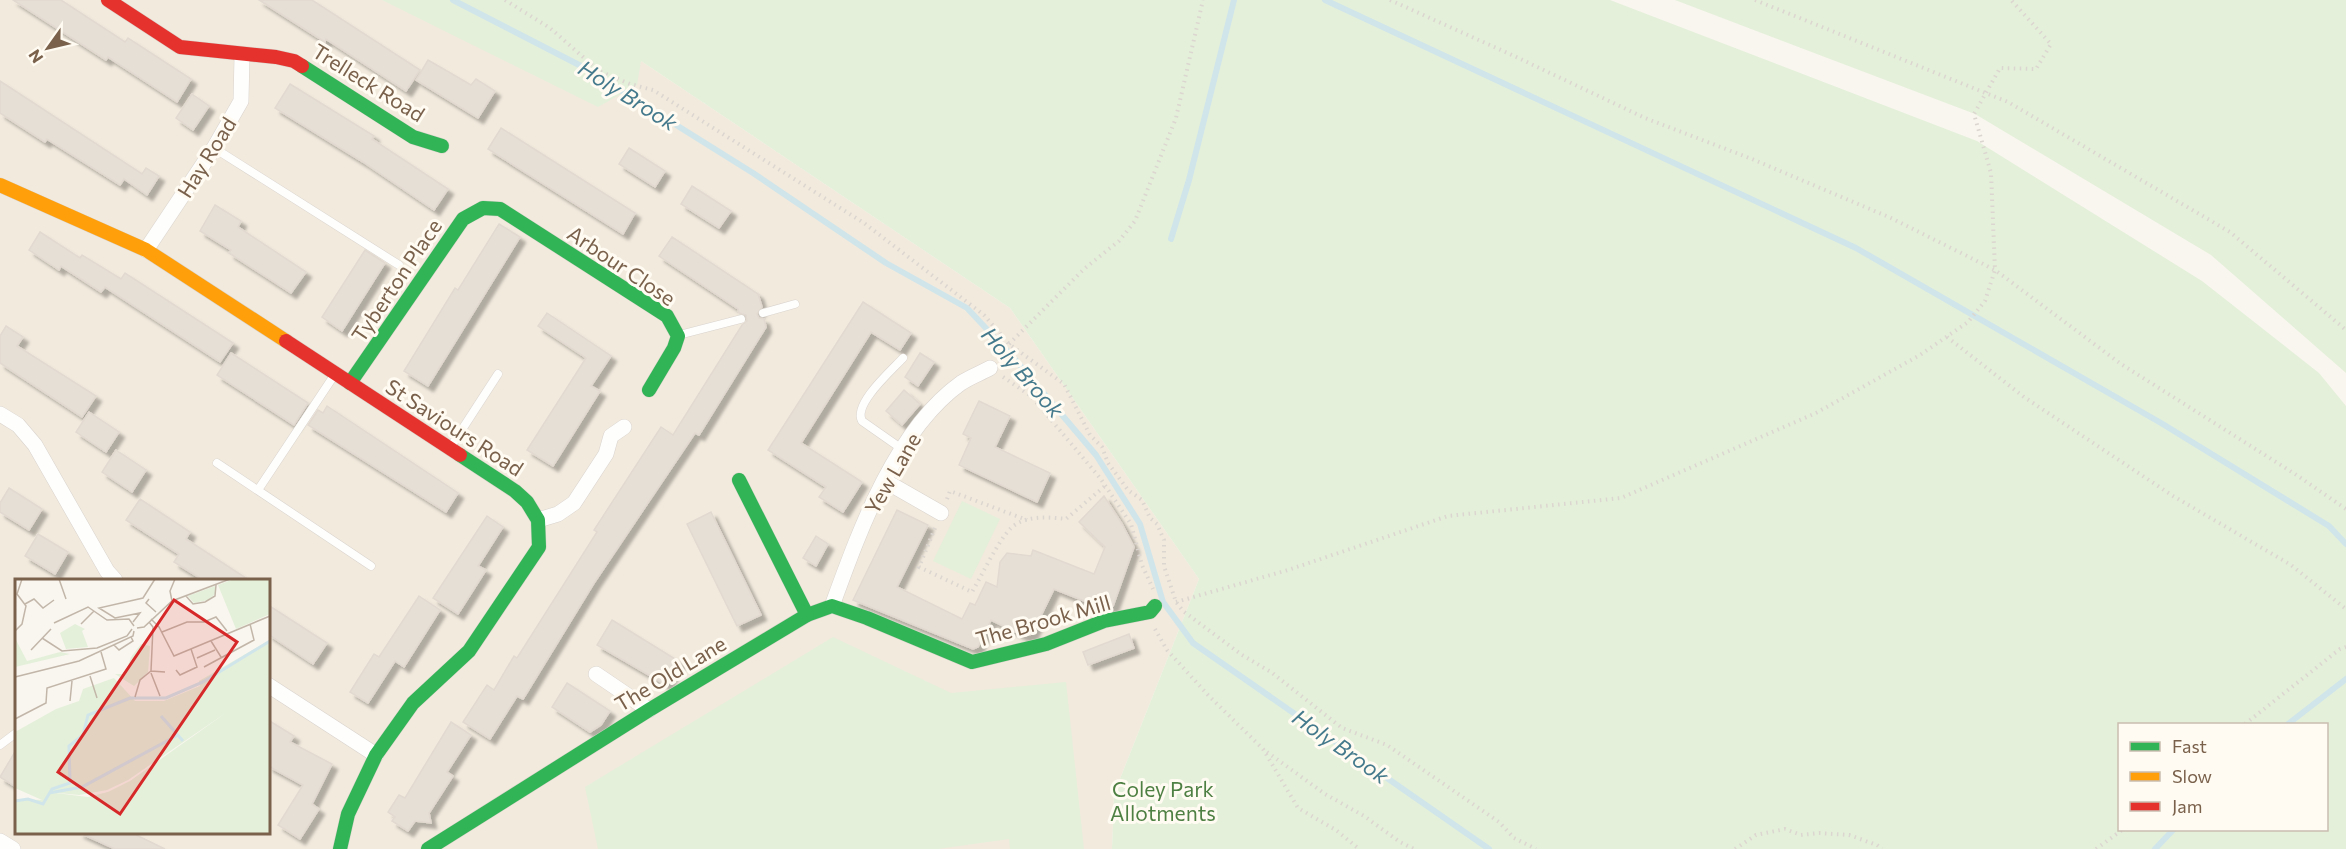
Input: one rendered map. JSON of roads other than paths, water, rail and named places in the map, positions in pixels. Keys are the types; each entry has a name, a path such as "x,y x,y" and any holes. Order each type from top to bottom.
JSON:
{"street":[{"name":"Trelleck Road","path":"108,0 180,47 294,61 413,136 442,146"},
{"name":"Hay Road","path":"146,250 214,148 241,101 242,55"},
{"name":"St Saviours Road","path":"0,184 146,250 515,491 527,502 538,520"},
{"name":"Arbour Close","path":"483,208 500,209 667,316 678,336 674,348 649,390"},
{"name":"Tyberton Place","path":"350,384 463,219 483,208"},
{"name":"Yew Lane","path":"832,606 858,535 902,448 942,398 963,381 990,368"},
{"path":"0,414 18,425 35,444 107,571 114,579"},
{"path":"340,849 348,813 376,755 413,703 469,651 538,547 538,520 558,514 574,503 606,454 611,436 624,427"},
{"path":"739,480 807,615 832,606"},
{"path":"885,481 942,513"},
{"name":"The Brook Mill","path":"832,606 867,618 972,662 1046,644 1104,621 1153,609"},
{"name":"The Old Lane","path":"428,849 649,710 807,615"},
{"path":"596,674 649,710"},
{"path":"270,686 376,755"},
{"path":"0,840 13,849"}],"lane":[{"path":"214,148 399,265"},
{"path":"763,313 795,304"},
{"path":"678,336 741,319"},
{"path":"902,448 861,421 859,417 860,410 869,395 903,358"},
{"path":"258,490 336,374"},
{"path":"449,450 498,374"},
{"path":"217,464 371,566"},
{"path":"0,745 15,734"}],"waterway":[{"name":"Holy Brook","path":"453,0 585,68 753,173 886,263 967,308 1012,356 1096,455 1140,524 1163,602 1193,643 1489,849"},
{"path":"1171,239 1189,180 1234,0"},
{"path":"1325,0 1856,248 2161,423 2329,526 2346,544"},
{"name":"Holy Brook","path":"2289,723 2346,679"},
{"name":"Holy Brook","path":"2155,849 2172,831"}],"park label":[{"name":"Coley Park Allotments","path":"1163,800"}]}
